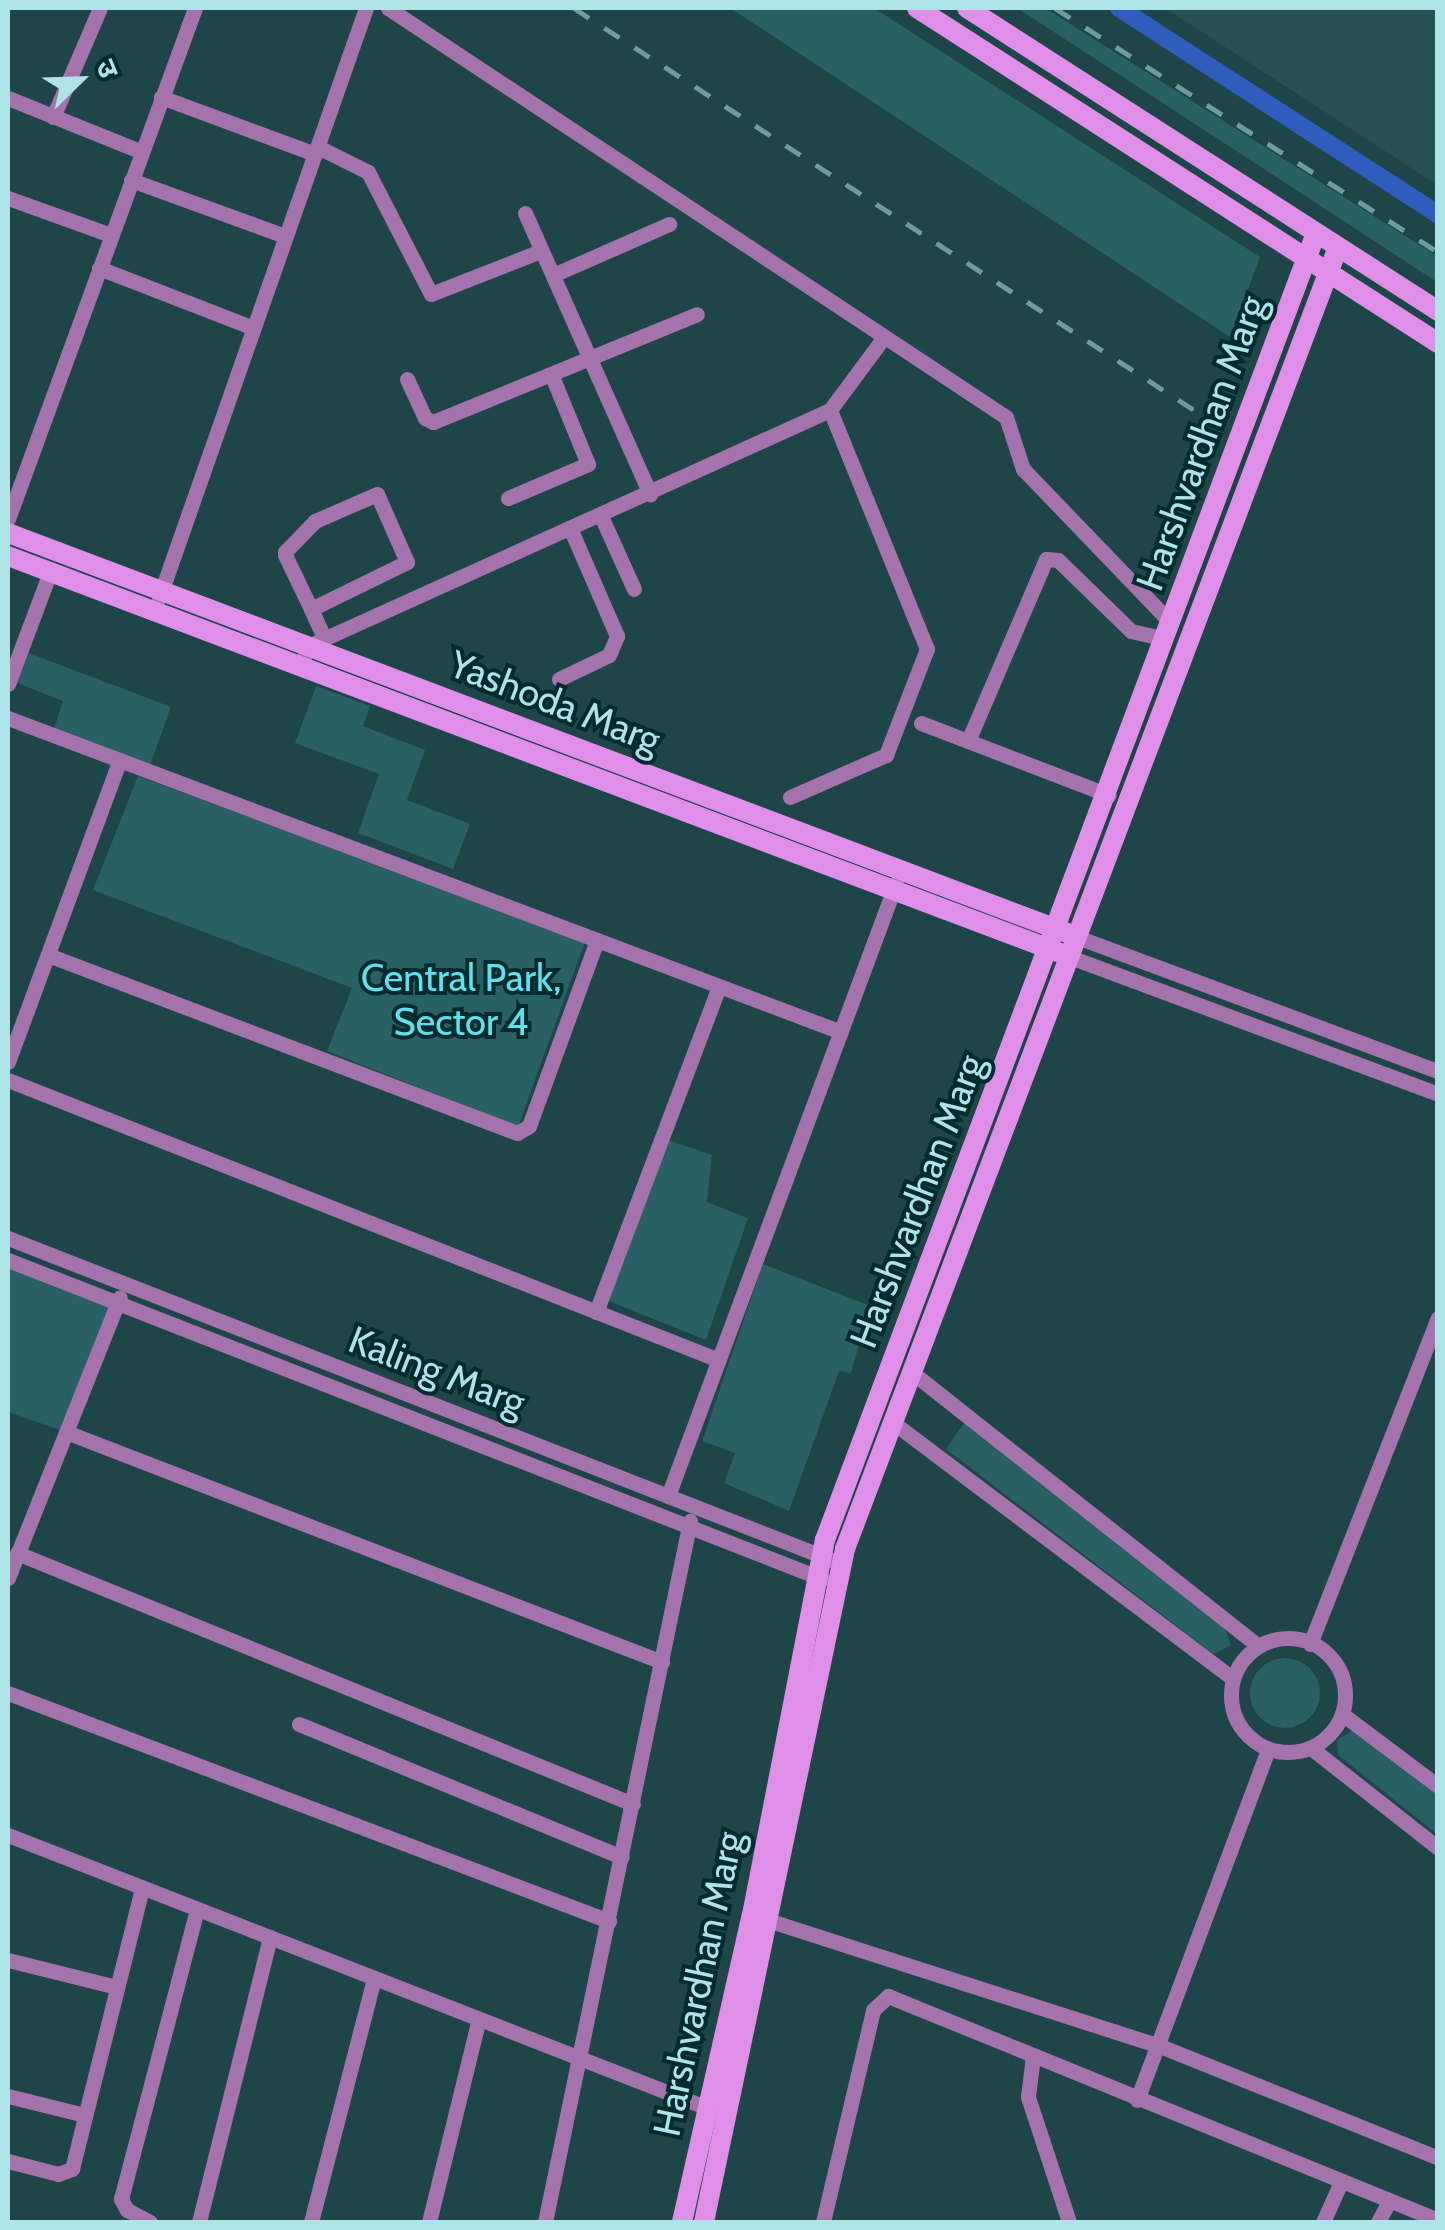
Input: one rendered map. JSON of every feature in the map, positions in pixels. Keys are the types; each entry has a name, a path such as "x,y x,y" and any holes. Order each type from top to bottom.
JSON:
{"street":[{"path":"53,117 100,8"},
{"path":"158,601 366,8"},
{"path":"388,8 1010,420 1023,469 1168,631"},
{"path":"918,8 1438,343"},
{"path":"967,8 1438,311"},
{"path":"8,519 142,152 189,10"},
{"path":"161,97 368,172 431,294 542,250"},
{"path":"8,98 142,152"},
{"path":"132,180 284,236"},
{"path":"8,198 111,235"},
{"path":"525,212 650,494"},
{"path":"553,276 669,224"},
{"name":"Harshvardhan Marg","path":"682,2222 708,2108 760,1918 840,1574 1064,943 1109,795 1316,233"},
{"name":"Harshvardhan Marg","path":"704,2222 819,1566 894,1358 1064,943 1338,247"},
{"path":"99,268 254,328"},
{"path":"407,378 424,418 433,422 697,314"},
{"path":"311,609 407,562 377,494 315,521 286,551 311,609 311,650 830,410 884,337"},
{"path":"508,498 588,464 552,374"},
{"path":"790,797 886,756 927,650 830,410"},
{"path":"601,516 634,589"},
{"path":"559,678 609,655 617,636 571,530"},
{"name":"Yashoda Marg","path":"8,533 158,601"},
{"name":"Yashoda Marg","path":"8,556 311,650 1064,943"},
{"path":"968,741 1046,559 1058,560 1131,632 1168,631"},
{"path":"8,684 50,572"},
{"path":"8,718 841,1032"},
{"path":"921,723 1109,795"},
{"path":"8,1062 120,760"},
{"path":"668,1496 898,880"},
{"path":"48,955 517,1133 529,1126 597,940"},
{"path":"1064,943 1438,1071"},
{"path":"1064,943 1438,1094"},
{"path":"596,1312 719,986"},
{"path":"8,1080 719,1360"},
{"name":"Kaling Marg","path":"8,1238 693,1506 819,1566"},
{"name":"Kaling Marg","path":"8,1260 689,1527 840,1574"},
{"path":"8,1578 125,1284"},
{"path":"1310,1644 1438,1318"},
{"path":"894,1358 1258,1646"},
{"path":"874,1409 1233,1679"},
{"path":"66,1432 662,1662"},
{"path":"545,2222 693,1506"},
{"path":"17,1553 633,1804"},
{"path":"1312,1748 1342,1714 1340,1672 1310,1644 1279,1638 1258,1646 1233,1679 1238,1725 1268,1749 1312,1748 1438,1848"},
{"path":"8,1693 609,1921"},
{"path":"1342,1714 1438,1786"},
{"path":"299,1724 622,1858"},
{"path":"1136,2100 1160,2046 1268,1749"},
{"path":"8,1835 708,2108"},
{"path":"8,2161 70,2172 142,1888"},
{"path":"150,2222 126,2210 121,2198 197,1909"},
{"path":"760,1918 1160,2046 1438,2158"},
{"path":"199,2222 270,1937"},
{"path":"8,1960 117,1987"},
{"path":"311,2222 374,1978"},
{"path":"823,2222 877,2000 898,1998 1136,2100 1434,2220"},
{"path":"429,2222 479,2019"},
{"path":"1033,2056 1028,2097 1069,2222"},
{"path":"8,2096 85,2115"},
{"path":"1323,2222 1341,2182"},
{"path":"1378,2222 1390,2200"}],"shaded area":[{"path":"1165,8 1437,8 1437,185"}],"green space":[{"path":"730,8 874,8 1260,257 1230,337"},
{"path":"1017,8 1045,8 1437,256 1437,282"},
{"path":"29,653 171,707 150,765 54,729 63,701 17,683"},
{"path":"316,686 370,706 363,726 425,750 407,800 470,824 453,869 358,833 379,774 295,743"},
{"name":"Central Park, Sector 4","path":"138,776 585,942 518,1127 327,1051 352,988 93,890"},
{"path":"662,1138 712,1155 707,1202 748,1218 706,1340 601,1298"},
{"path":"8,1260 117,1303 66,1432 8,1412"},
{"path":"763,1264 870,1306 851,1373 839,1371 789,1511 724,1483 735,1453 702,1441"},
{"path":"965,1422 1225,1628 1231,1645 1214,1654 1208,1650 946,1449"},
{"path":"1285,1658 1310,1668 1320,1693 1310,1718 1285,1728 1260,1718 1250,1693 1260,1668"},
{"path":"1353,1730 1437,1795 1437,1834 1338,1755 1337,1740"}],"waterway":[{"path":"1119,8 1438,214"}],"railway":[{"path":"574,8 1205,417"},
{"path":"1055,8 1438,252"}]}
